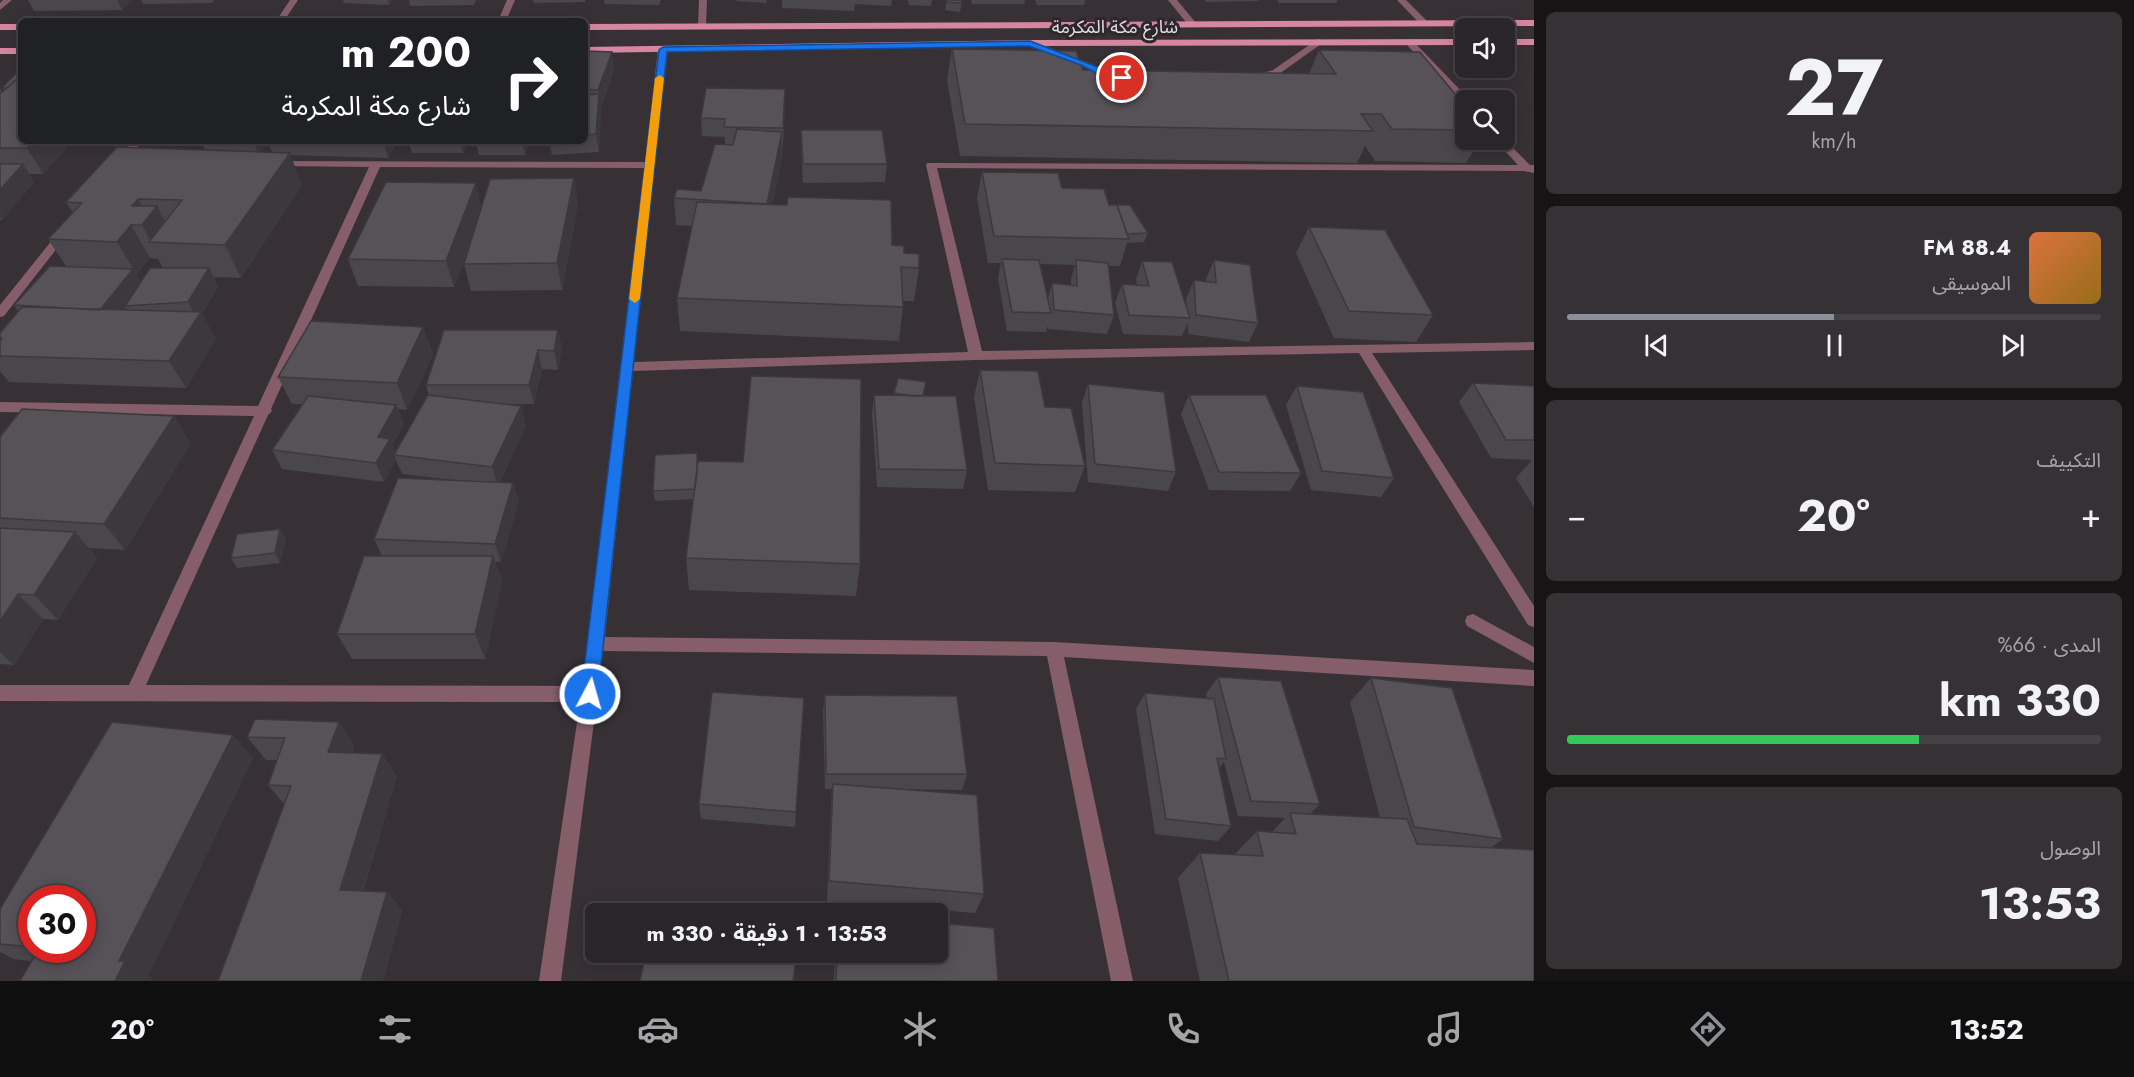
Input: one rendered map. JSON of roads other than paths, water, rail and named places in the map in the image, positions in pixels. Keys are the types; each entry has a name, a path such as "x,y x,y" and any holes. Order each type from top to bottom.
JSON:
{"main road":[{"name":"شارع مكة المكرمة","path":"588,27 1534,23"},
{"path":"0,27 18,27"},
{"name":"شارع مكة المكرمة","path":"588,50 1030,44 1455,42"},
{"path":"1515,42 1534,42"},
{"path":"0,51 18,51"}],"street":[{"path":"0,7 8,0"},
{"path":"282,18 294,0"},
{"path":"503,18 511,0"},
{"path":"702,25 703,0"},
{"path":"1172,0 1193,25"},
{"path":"1401,0 1425,24"},
{"path":"1248,78 1276,72 1318,42"},
{"path":"1409,42 1455,90"},
{"path":"1030,44 1084,63 1107,75 1122,78"},
{"path":"550,981 590,694 663,50"},
{"path":"121,166 135,144"},
{"path":"1510,150 1532,171"},
{"path":"259,163 650,165"},
{"path":"134,693 265,411 376,163"},
{"path":"976,356 932,165 1532,171"},
{"path":"0,313 75,219"},
{"path":"627,367 976,356 1534,346"},
{"path":"1362,348 1534,621"},
{"path":"0,407 265,411"},
{"path":"1473,621 1534,656"},
{"path":"595,644 1054,649 1534,678"},
{"path":"1054,649 1122,981"},
{"path":"0,693 590,694"}]}
